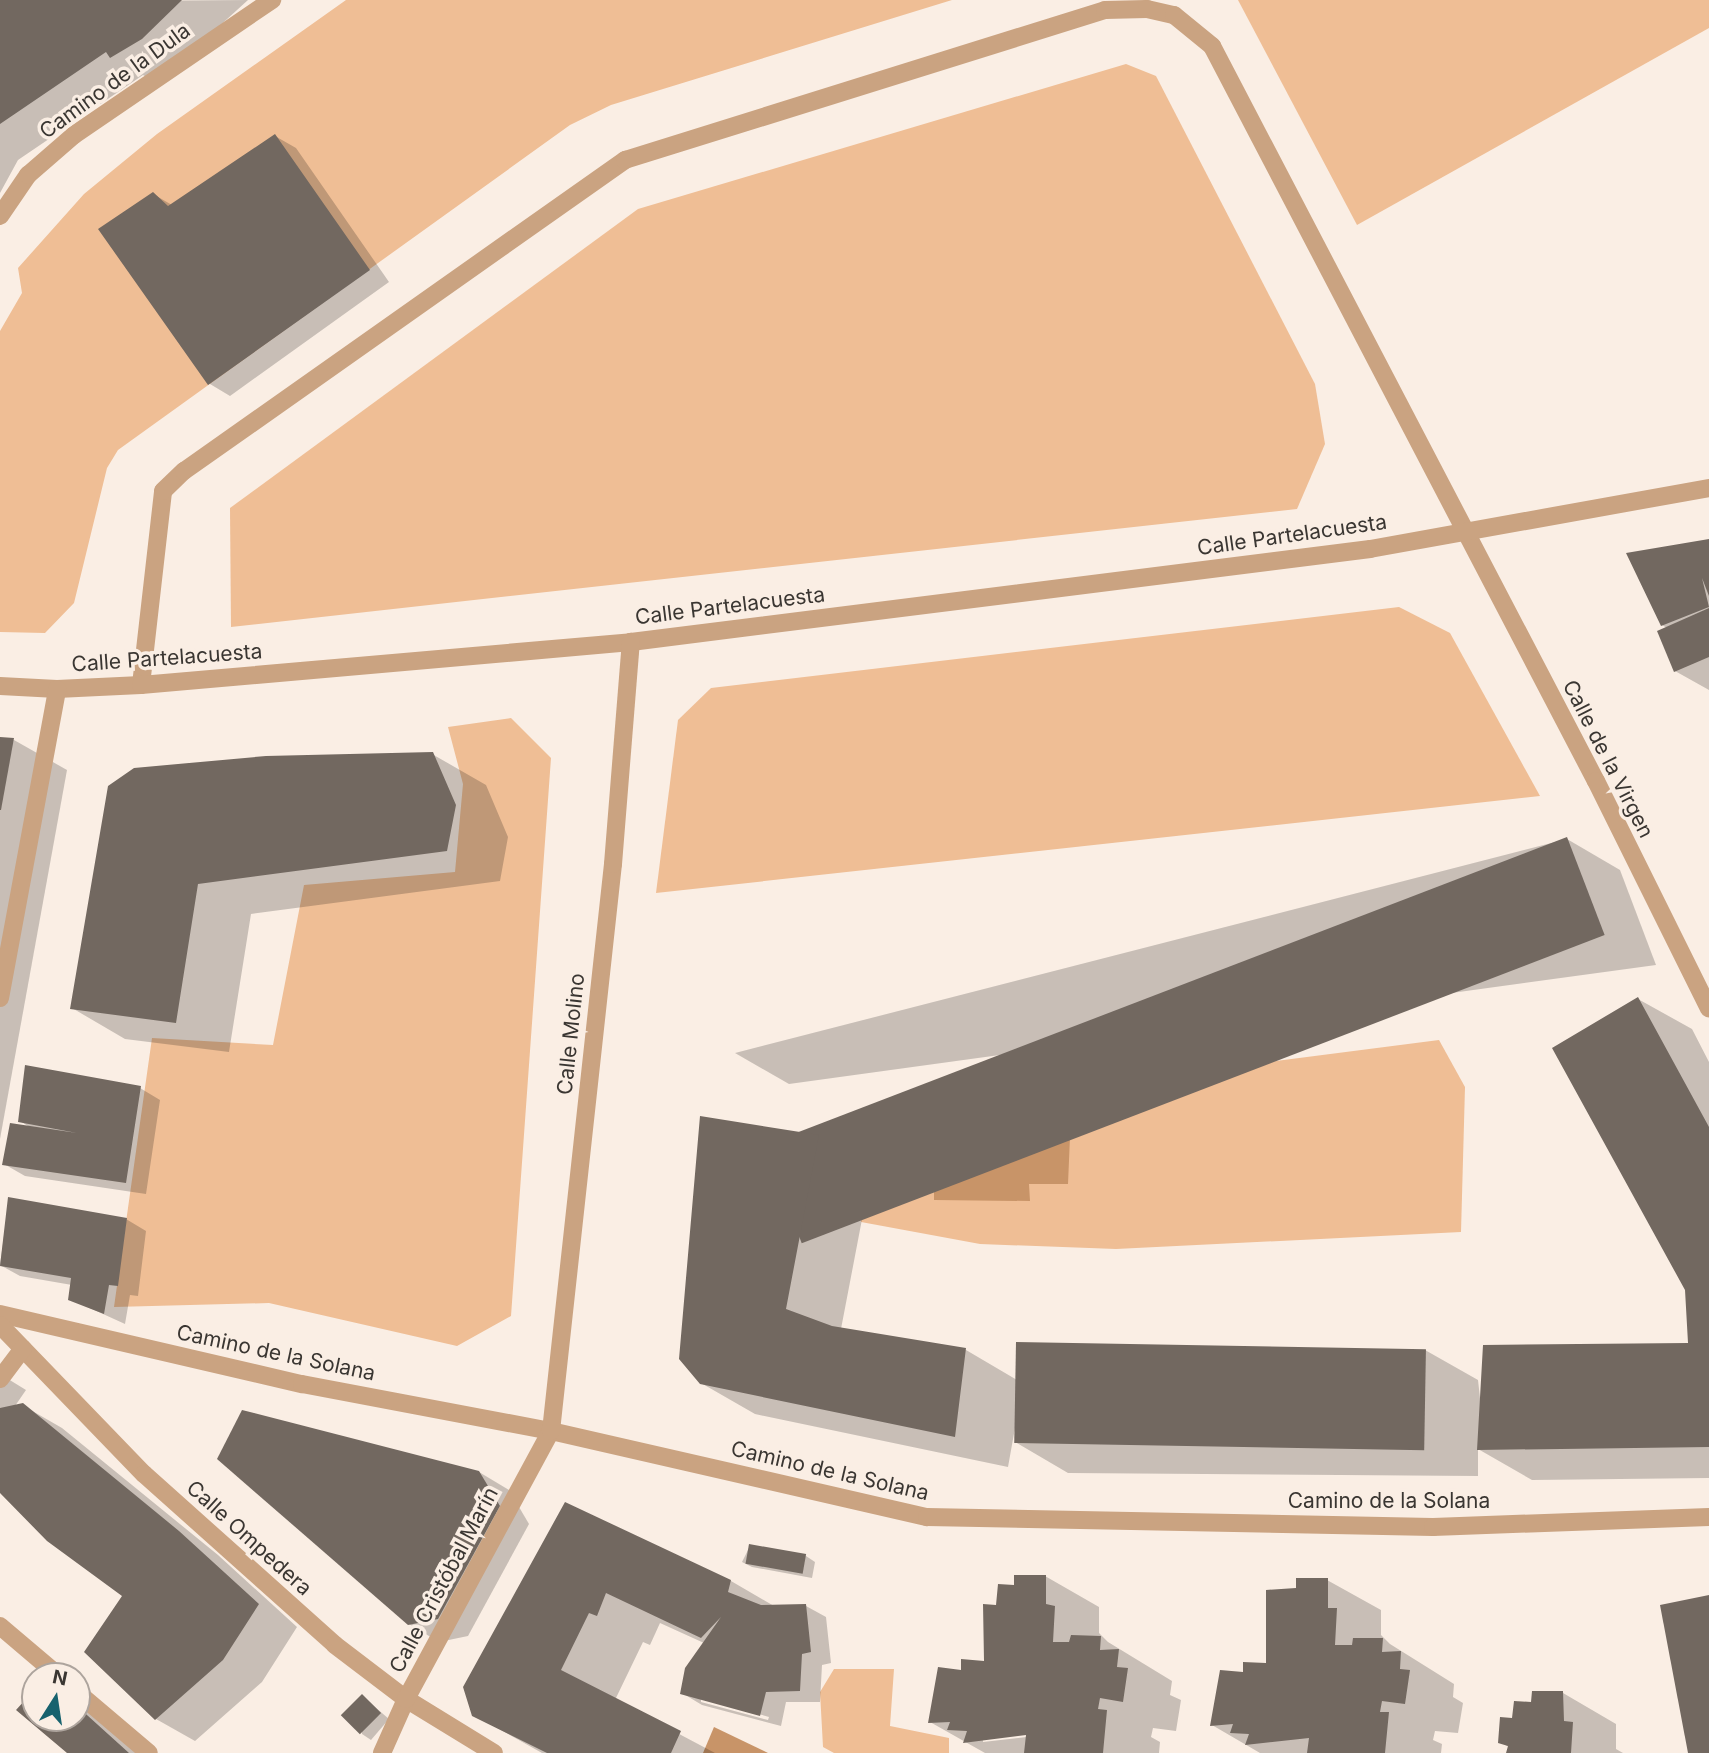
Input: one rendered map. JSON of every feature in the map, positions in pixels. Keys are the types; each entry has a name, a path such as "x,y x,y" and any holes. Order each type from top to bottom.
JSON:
{"street":[{"name":"Camino de la Dula","path":"0,216 29,175 74,135 272,0"},
{"name":"Calle de la Virgen","path":"141,685 163,491 184,471 625,160 1105,10 1174,15 1212,46 1462,532 1596,781 1709,1009"},
{"name":"Calle Partelacuesta","path":"0,685 57,690 141,685 631,642 1370,549 1709,488"},
{"name":"Calle Molino","path":"551,1431 612,864 631,642"},
{"path":"0,998 57,690"},
{"name":"Camino de la Solana","path":"0,1314 302,1384 551,1431 927,1517 1433,1527 1709,1517"},
{"name":"Calle Ompedera","path":"0,1325 144,1474 335,1645 406,1699 494,1753"},
{"path":"0,1379 23,1349"},
{"name":"Calle Cristóbal Marín","path":"382,1753 406,1699 551,1431"},
{"path":"0,1626 42,1662"},
{"path":"91,1704 149,1753"}],"shaded area":[{"path":"346,0 952,0 611,105 570,125 118,450 107,468 74,603 45,633 0,632 0,331 22,293 18,268 84,194 157,134"},
{"path":"1238,0 1709,0 1709,28 1357,225"},
{"path":"1126,64 1156,76 1315,384 1325,444 1297,509 231,627 230,508 638,209"},
{"path":"1399,607 1450,633 1540,796 656,893 678,720 711,688"},
{"path":"511,718 551,758 511,1316 457,1346 269,1303 114,1307 152,1038 273,1045 304,885 455,872 463,784 448,727"},
{"path":"1439,1040 1465,1087 1461,1232 1116,1249 980,1244 861,1222 870,1113"},
{"path":"1070,1137 1068,1184 1029,1184 1030,1201 934,1200 934,1138"},
{"path":"834,1669 894,1669 890,1726 949,1738 949,1753 834,1753 823,1747 820,1692"},
{"path":"714,1727 768,1753 703,1753"}],"building":[{"path":"0,0 182,0 142,39 110,58 106,52 0,124"},
{"path":"275,134 370,270 208,385 98,229 153,192 168,206"},
{"path":"1709,539 1709,596 1702,578 1709,607 1661,626 1626,553"},
{"path":"1709,608 1709,657 1674,672 1657,631"},
{"path":"0,737 14,738 1,810 0,810"},
{"path":"433,752 456,805 447,851 198,884 176,1023 70,1009 108,786 134,768 266,756"},
{"path":"1567,837 1605,935 802,1243 764,1145"},
{"path":"1638,997 1709,1127 1709,1447 1477,1450 1483,1345 1688,1343 1685,1290 1552,1048"},
{"path":"25,1065 141,1086 126,1183 2,1165 10,1123 77,1133 18,1122"},
{"path":"700,1116 819,1135 786,1309 832,1326 966,1348 955,1437 700,1384 679,1359"},
{"path":"8,1197 127,1218 118,1286 109,1285 104,1314 68,1300 71,1278 0,1266"},
{"path":"1016,1342 1426,1349 1424,1450 1014,1443"},
{"path":"23,1403 179,1531 259,1604 223,1660 155,1720 84,1652 122,1596 47,1541 0,1493 0,1408"},
{"path":"242,1410 479,1471 500,1506 438,1619 408,1625 217,1459"},
{"path":"565,1502 731,1580 728,1592 761,1605 806,1604 811,1652 802,1654 800,1691 766,1692 760,1716 680,1694 685,1668 721,1617 701,1638 606,1593 597,1616 589,1613 561,1670 681,1731 671,1753 547,1753 472,1716 463,1687"},
{"path":"749,1544 806,1554 803,1574 746,1564"},
{"path":"1014,1575 1046,1575 1046,1604 1055,1606 1053,1642 1069,1642 1071,1635 1101,1636 1100,1650 1119,1649 1117,1667 1128,1668 1123,1702 1100,1698 1098,1709 1107,1710 1103,1753 1024,1753 1026,1735 963,1743 967,1731 947,1730 950,1722 928,1723 938,1667 961,1670 961,1659 984,1661 983,1604 996,1605 998,1584 1014,1585"},
{"path":"1296,1578 1328,1578 1328,1608 1337,1608 1335,1645 1352,1645 1353,1638 1383,1638 1382,1652 1401,1651 1400,1669 1410,1670 1405,1704 1382,1701 1380,1712 1389,1712 1385,1753 1307,1753 1309,1738 1245,1745 1249,1734 1230,1733 1233,1724 1210,1726 1220,1670 1243,1672 1243,1662 1266,1663 1266,1590 1296,1588"},
{"path":"1709,1595 1709,1753 1688,1753 1660,1605"},
{"path":"1532,1691 1563,1691 1564,1721 1573,1722 1571,1753 1506,1753 1508,1746 1498,1743 1500,1717 1512,1718 1514,1701 1531,1702"},
{"path":"362,1694 381,1713 360,1734 341,1715"},
{"path":"91,1719 129,1753 67,1753 42,1732 91,1732"}]}
